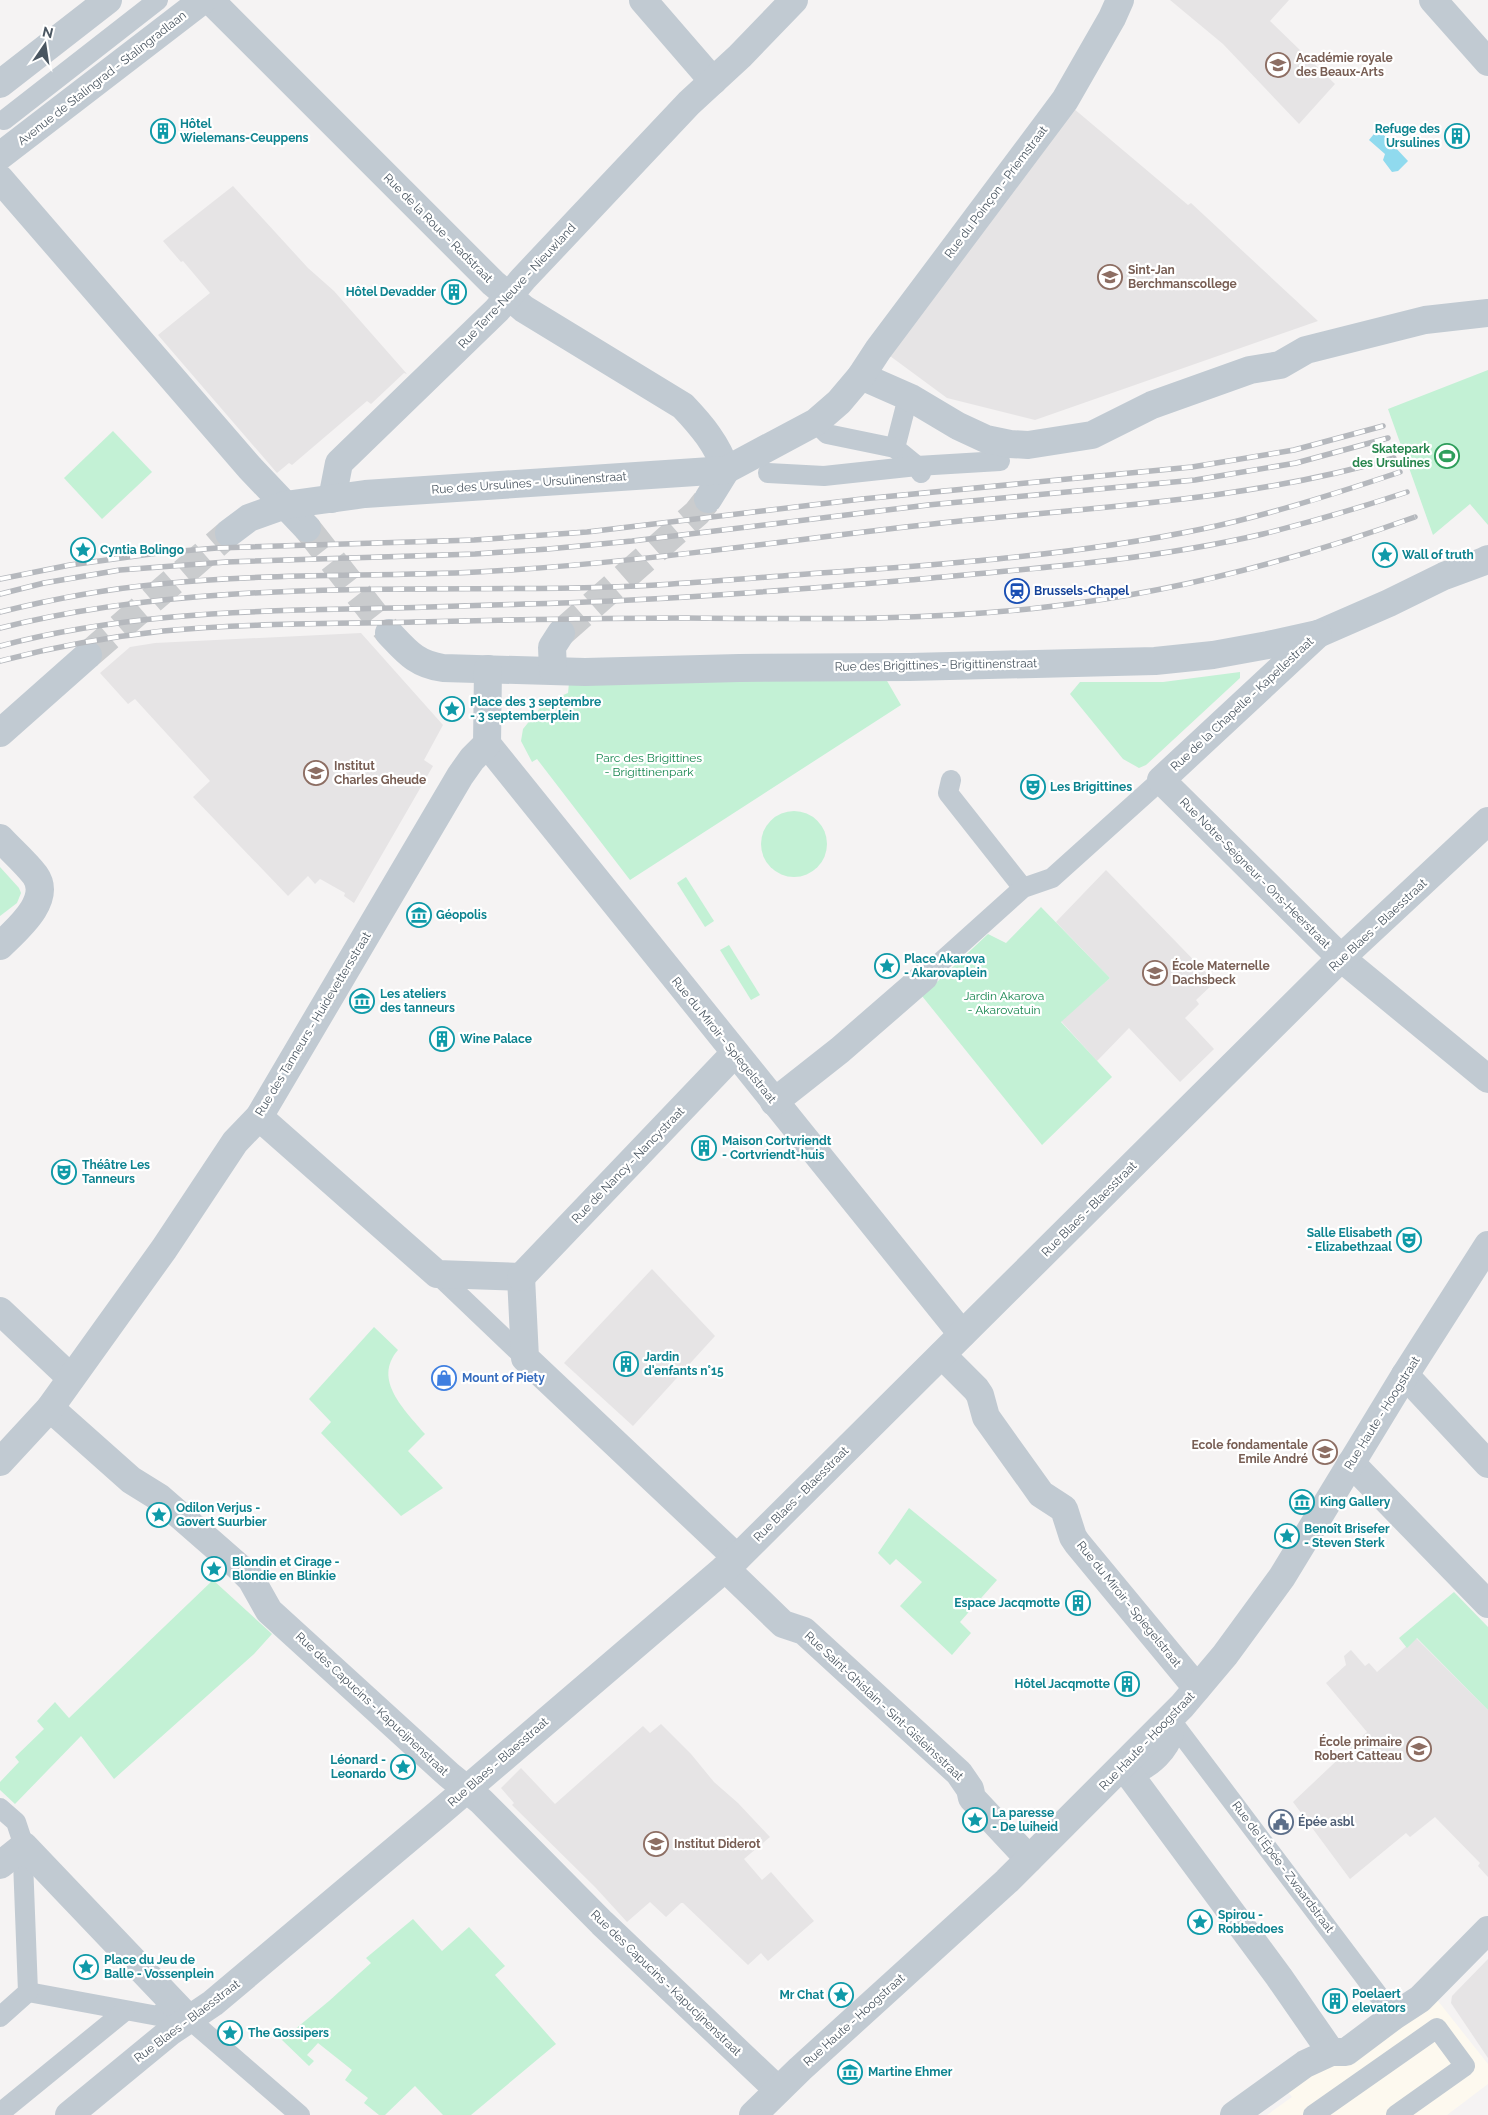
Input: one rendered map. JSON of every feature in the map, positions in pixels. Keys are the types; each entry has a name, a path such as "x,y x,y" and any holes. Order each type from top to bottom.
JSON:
{"street":[{"path":"0,84 108,0"},
{"path":"4,120 158,0"},
{"name":"Avenue de Stalingrad - Stalingradlaan","path":"0,156 203,0"},
{"name":"Rue de la Roue - Radstraat","path":"210,0 493,283 524,309 683,406 704,428 720,451 726,470"},
{"path":"643,0 713,81"},
{"name":"Rue Terre-Neuve - Nieuwland","path":"332,498 339,463 498,310 682,110 794,0"},
{"name":"Rue du Poinçon - Priemstraat","path":"726,470 816,422 839,402 861,376 878,350 1066,100 1112,18 1120,0"},
{"path":"1433,0 1488,62"},
{"path":"0,179 250,468 307,528"},
{"path":"861,376 911,398 958,426 986,439 1010,444 1028,445 1092,435 1152,405 1250,370 1280,365 1306,350 1425,320 1488,312"},
{"path":"895,448 905,409"},
{"path":"821,428 827,434 895,448 920,473"},
{"path":"768,473 824,476 920,473 1000,461"},
{"path":"708,499 726,470"},
{"name":"Rue des Ursulines - Ursulinenstraat","path":"332,498 365,494 726,470"},
{"path":"229,533 249,518 285,505 332,498"},
{"name":"Rue de la Chapelle - Kapellestraat","path":"1161,780 1318,634 1389,603 1444,576 1486,566"},
{"path":"390,633 406,651 427,666 553,670 552,647 561,633"},
{"name":"Rue des Brigittines - Brigittinenstraat","path":"553,670 585,672 1156,661 1213,655 1318,634"},
{"path":"0,733 88,655"},
{"path":"487,744 488,669"},
{"name":"Rue du Miroir - Spiegelstraat","path":"487,744 734,1054 962,1334"},
{"name":"Rue des Tanneurs - Huidevettersstraat","path":"0,1462 50,1408 164,1249 236,1142 259,1117 460,776 487,744"},
{"path":"951,780 948,793 1023,888"},
{"path":"774,1102 840,1050 1023,888 1052,878 1161,780"},
{"name":"Rue Notre-Seigneur - Ons-Heerstraat","path":"1161,780 1341,958 1488,1079"},
{"name":"Rue Blaes - Blaesstraat","path":"69,2115 170,2032 169,2017 218,1998 731,1563 1341,958 1488,822"},
{"path":"0,838 36,876 40,891 39,898 32,910 0,946"},
{"name":"Rue de Nancy - Nancystraat","path":"521,1277 734,1054"},
{"path":"259,1117 437,1274 525,1358"},
{"name":"Rue Haute - Hoogstraat","path":"753,2115 1029,1859 1129,1771 1172,1726 1197,1688 1225,1655 1282,1576 1405,1375 1488,1245"},
{"path":"437,1274 521,1277 525,1358"},
{"path":"0,1312 71,1378"},
{"name":"Rue du Miroir - Spiegelstraat","path":"942,1355 976,1389 980,1395 986,1417 1041,1494 1064,1509 1073,1537 1077,1543 1197,1688"},
{"name":"Rue Saint-Ghislain - Sint-Gisleinsstraat","path":"525,1358 731,1563 783,1624 804,1630 959,1773 970,1789 972,1798 1029,1859"},
{"path":"1405,1375 1488,1464"},
{"name":"Rue des Capucins - Kapucijnenstraat","path":"50,1408 131,1480 160,1498 239,1567 251,1579 269,1611 481,1801 602,1922 778,2090"},
{"path":"1351,1463 1488,1604"},
{"name":"Rue de l'Épée - Zwaardstraat","path":"1172,1726 1394,2016"},
{"path":"1129,1771 1138,1786 1283,1983 1330,2052"},
{"path":"0,1808 16,1822 15,1857 28,1992"},
{"path":"15,1857 169,2017 300,2115"},
{"path":"1234,2115 1305,2064 1330,2052 1346,2052 1420,1999 1488,1930"},
{"path":"28,1992 169,2017"},
{"path":"0,2016 28,1992"},
{"path":"0,2113 125,2010"},
{"path":"1313,2115 1436,2028 1466,2066 1396,2115"}],"shaded area":[{"name":"Académie royale des Beaux-Arts","path":"1170,0 1289,0 1270,21 1335,84 1299,124 1223,44"},
{"name":"Sint-Jan Berchmanscollege","path":"1073,108 1188,205 1191,203 1318,321 1035,420 947,398 890,356"},
{"path":"233,186 308,268 334,291 407,374 404,373 371,404 367,401 292,465 289,463 277,473 158,335 210,293 163,241"},
{"name":"Institut Charles Gheude","path":"361,633 443,725 424,760 433,766 354,903 344,896 345,893 320,879 315,884 308,876 288,896 193,797 210,781 135,699 128,704 100,673 130,647 155,643"},
{"name":"École Maternelle Dachsbeck","path":"1106,870 1215,982 1196,1000 1199,1004 1185,1018 1214,1049 1180,1082 1129,1028 1097,1061 1061,1021 1110,978 1056,922"},
{"name":"Jardin d'enfants n°15","path":"652,1269 715,1336 633,1426 564,1363"},
{"name":"École primaire Robert Catteau","path":"1416,1638 1488,1710 1488,1877 1478,1866 1480,1863 1435,1817 1410,1837 1406,1833 1350,1879 1293,1802 1367,1732 1326,1683 1346,1665 1344,1656 1351,1650 1365,1666 1369,1663 1377,1672"},
{"name":"Institut Diderot","path":"661,1724 691,1754 714,1782 738,1803 770,1837 744,1859 762,1880 771,1872 814,1921 768,1961 761,1953 748,1965 683,1903 666,1917 650,1902 627,1922 595,1887 512,1805 514,1803 501,1788 521,1768 555,1804 643,1726 650,1733"},
{"path":"1488,1959 1488,2058 1451,2003 1452,1996"},
{"path":"1434,1996 1488,2064 1488,2084 1447,2115 1267,2115 1292,2097 1288,2092 1324,2068 1342,2063"}],"green space":[{"name":"Skatepark des Ursulines","path":"1488,370 1488,525 1470,504 1433,535 1388,409"},
{"path":"113,431 152,472 102,519 64,478"},
{"path":"1240,672 1240,678 1146,765 1139,768 1123,759 1070,694 1080,682 1163,682"},
{"name":"Parc des Brigittines - Brigittinenpark","path":"883,674 901,705 630,880 537,759 532,762 521,741 523,729 544,703 568,693 569,683"},
{"path":"788,811 800,811 812,816 822,826 827,838 825,857 812,872 800,877 788,877 776,872 766,862 761,850 761,838 766,826 776,816"},
{"path":"0,867 19,888 21,893 17,903 0,916"},
{"path":"686,877 714,921 705,927 677,883"},
{"name":"Jardin Akarova - Akarovatuin","path":"1041,907 1110,978 1061,1022 1112,1077 1042,1145 922,996 988,934 1006,943"},
{"path":"729,945 760,995 751,1000 720,950"},
{"path":"374,1327 398,1350 391,1361 388,1372 390,1383 401,1405 425,1434 408,1451 443,1488 401,1516 321,1433 331,1422 309,1399"},
{"path":"909,1508 997,1580 960,1622 971,1633 952,1655 900,1606 922,1582 896,1559 890,1565 878,1553"},
{"path":"213,1580 272,1634 254,1654 114,1779 81,1736 15,1804 0,1790 0,1782 19,1762 15,1757 44,1729 37,1721 55,1702 69,1718"},
{"path":"1454,1592 1488,1627 1488,1710 1417,1638 1407,1648 1399,1638"},
{"path":"413,1919 442,1951 469,1927 505,1966 495,1975 556,2044 471,2115 443,2115 415,2086 385,2115 379,2115 364,2103 368,2098 345,2080 352,2070 318,2043 307,2055 314,2061 309,2066 282,2040 371,1963 366,1958"}],"water":[{"path":"1378,129 1408,161 1398,171 1392,172 1383,160 1385,154 1369,140"}],"tunnel":[{"path":"561,633 697,513 708,499"},
{"path":"307,528 389,633"},
{"path":"88,655 229,533"}],"railway":[{"path":"0,579 70,565 158,553 217,548 474,540 587,532 862,499 1192,467 1294,450 1383,426"},
{"path":"0,594 44,583 120,570 226,562 475,554 548,549 632,541 928,505 1195,480 1296,463 1388,438"},
{"path":"0,612 80,595 160,584 239,578 438,574 535,568 651,557 941,523 1169,501 1283,484 1394,458"},
{"path":"0,628 70,613 141,602 213,595 357,590 635,586 917,566 1060,552 1108,546 1202,529 1302,504 1400,472"},
{"path":"0,646 85,628 172,617 259,611 573,603 669,598 861,584 1087,563 1175,551 1263,534 1407,492"},
{"path":"0,661 60,647 122,636 225,626 585,619 867,618 1001,612 1093,601 1187,584 1279,561 1415,517"}],"place":[{"name":"Académie royale des Beaux-Arts","path":"1278,65"},
{"name":"Hôtel Wielemans-Ceuppens","path":"163,131"},
{"name":"Refuge des Ursulines","path":"1457,136"},
{"name":"Sint-Jan Berchmanscollege","path":"1110,277"},
{"name":"Hôtel Devadder","path":"454,292"},
{"name":"Skatepark des Ursulines","path":"1447,456"},
{"name":"Cyntia Bolingo","path":"83,550"},
{"name":"Wall of truth","path":"1385,555"},
{"name":"Brussels-Chapel","path":"1017,591"},
{"name":"Place des 3 septembre - 3 septemberplein","path":"452,709"},
{"name":"Institut Charles Gheude","path":"316,773"},
{"name":"Les Brigittines","path":"1033,787"},
{"name":"Géopolis","path":"419,915"},
{"name":"Place Akarova - Akarovaplein","path":"887,966"},
{"name":"École Maternelle Dachsbeck","path":"1155,973"},
{"name":"Les ateliers des tanneurs","path":"362,1001"},
{"name":"Wine Palace","path":"442,1039"},
{"name":"Maison Cortvriendt - Cortvriendt-huis","path":"704,1148"},
{"name":"Théâtre Les Tanneurs","path":"64,1172"},
{"name":"Salle Elisabeth - Elizabethzaal","path":"1409,1240"},
{"name":"Jardin d'enfants n°15","path":"626,1364"},
{"name":"Mount of Piety","path":"444,1378"},
{"name":"Ecole fondamentale Emile André","path":"1325,1452"},
{"name":"King Gallery","path":"1302,1502"},
{"name":"Odilon Verjus - Govert Suurbier","path":"159,1515"},
{"name":"Benoît Brisefer - Steven Sterk","path":"1287,1536"},
{"name":"Blondin et Cirage - Blondie en Blinkie","path":"214,1569"},
{"name":"Espace Jacqmotte","path":"1078,1603"},
{"name":"Hôtel Jacqmotte","path":"1127,1684"},
{"name":"École primaire Robert Catteau","path":"1419,1749"},
{"name":"Léonard - Leonardo","path":"403,1767"},
{"name":"La paresse - De luiheid","path":"975,1820"},
{"name":"Épée asbl","path":"1281,1822"},
{"name":"Institut Diderot","path":"656,1844"},
{"name":"Spirou - Robbedoes","path":"1200,1922"},
{"name":"Place du Jeu de Balle - Vossenplein","path":"86,1967"},
{"name":"Mr Chat","path":"841,1995"},
{"name":"Poelaert elevators","path":"1335,2001"},
{"name":"The Gossipers","path":"230,2033"},
{"name":"Martine Ehmer","path":"850,2072"}]}
